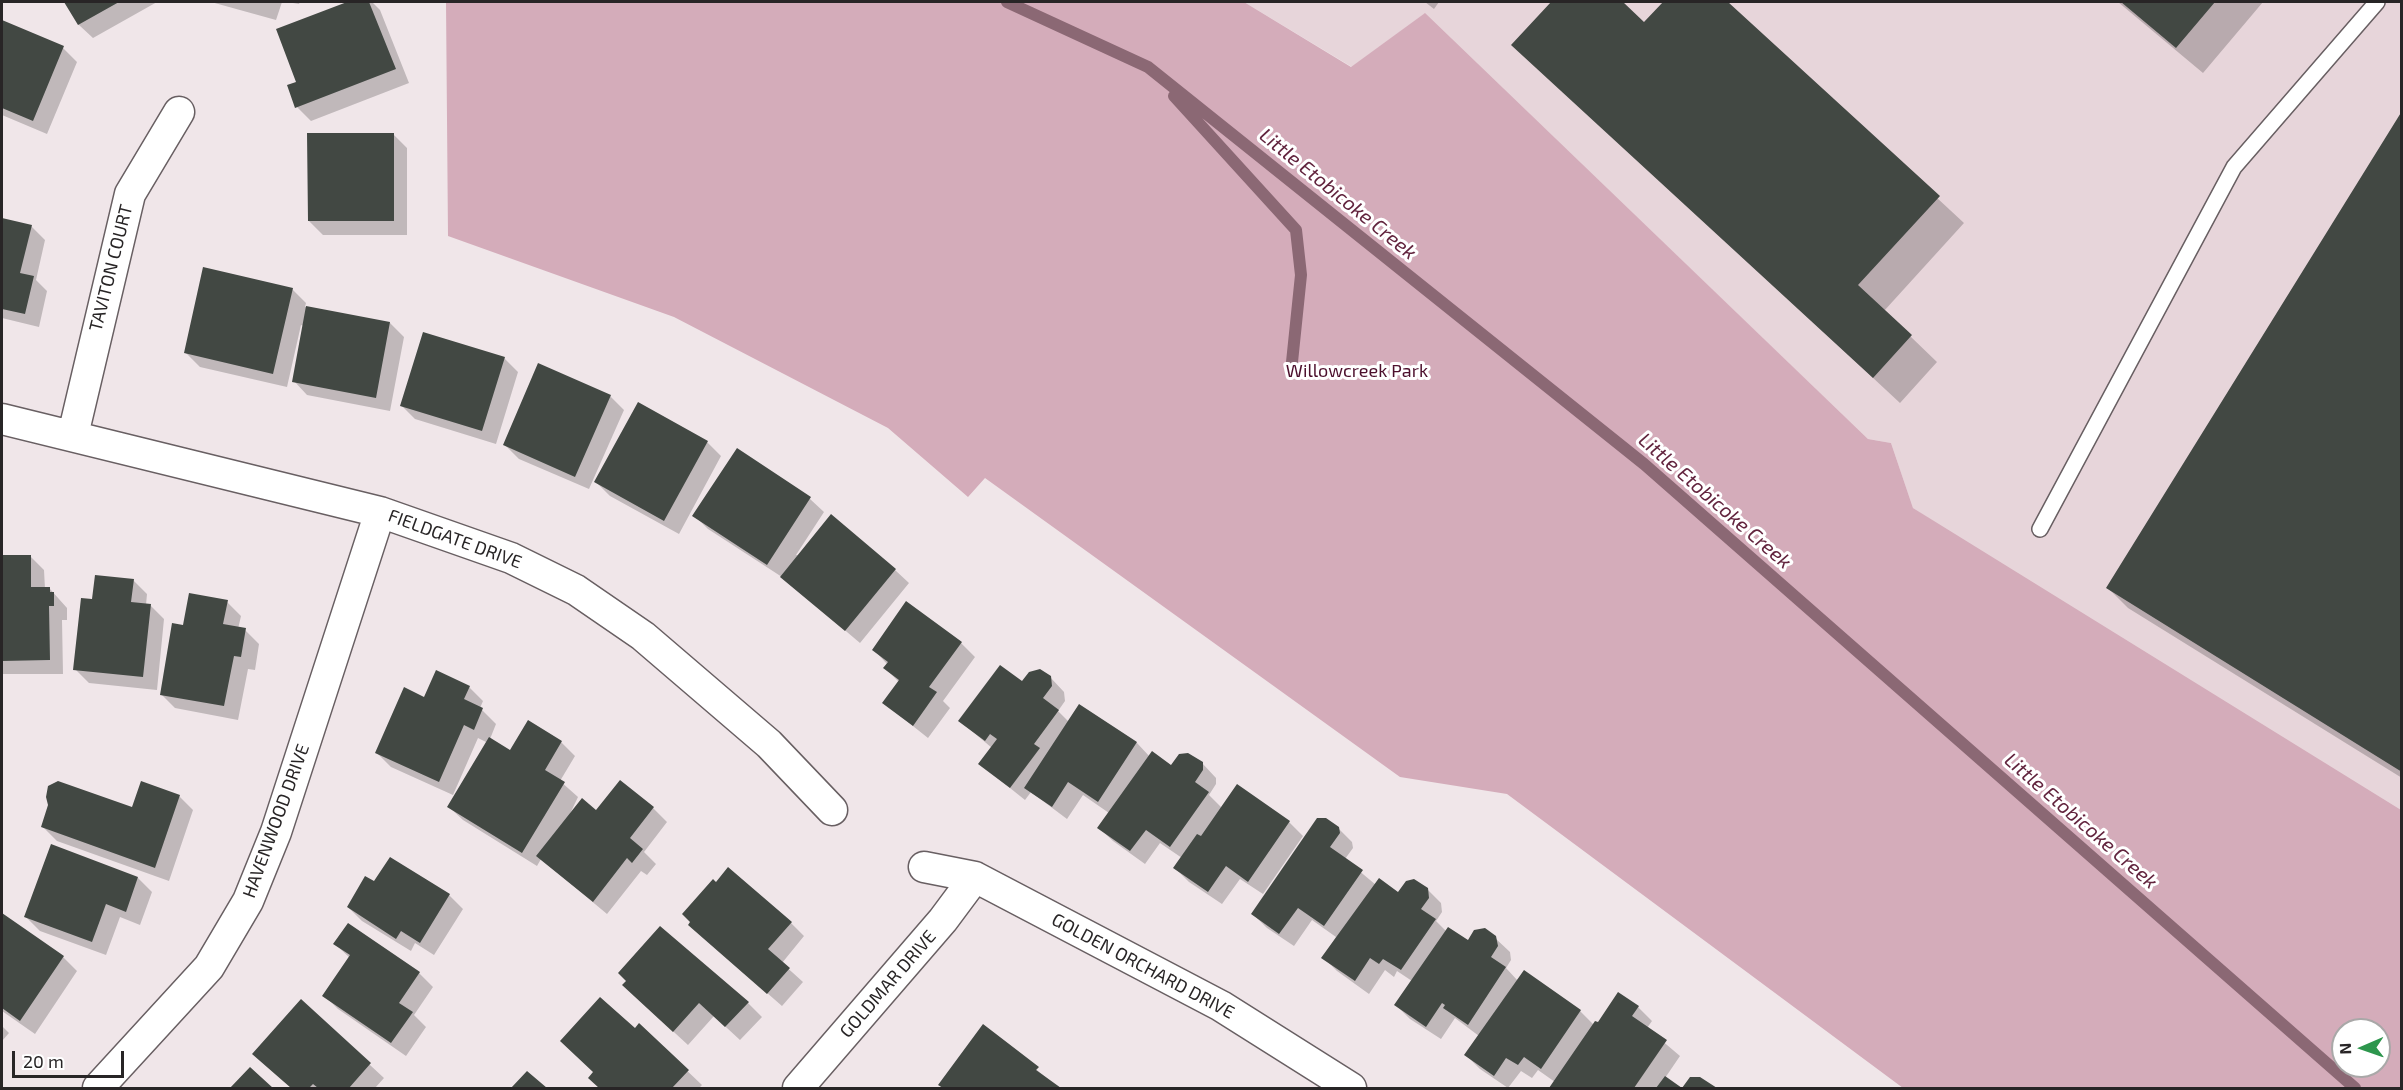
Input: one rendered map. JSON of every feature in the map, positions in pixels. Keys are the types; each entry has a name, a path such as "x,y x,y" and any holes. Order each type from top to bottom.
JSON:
{"street":[{"name":"TAVITON COURT","path":"73,435 88,362 130,194 179,112"},
{"name":"FIELDGATE DRIVE","path":"2,419 380,512 511,558 576,590 643,636 769,744 832,810"},
{"name":"HAVENWOOD DRIVE","path":"98,1089 209,967 248,901 276,832 380,512"},
{"name":"GOLDEN ORCHARD DRIVE","path":"924,867 975,877 1221,1006 1351,1089"},
{"name":"GOLDMAR DRIVE","path":"798,1089 943,920 975,877"}],"lane":[{"path":"2040,529 2234,167 2377,2"}],"shaded area":[{"path":"1244,2 2401,2 2401,826 1913,508 1891,443 1868,439 1424,14 1352,67"}],"green space":[{"name":"Willowcreek Park","path":"446,2 1244,2 1351,67 1425,13 1868,439 1891,443 1913,508 2401,810 2401,1088 1903,1088 1507,794 1400,777 985,478 968,497 888,428 674,317 448,236"}],"building":[{"path":"64,2 119,2 78,25"},
{"path":"347,2 369,2 396,69 295,108 287,85 296,82 276,29"},
{"path":"1551,2 1623,2 1644,22 1663,2 1728,2 1940,196 1858,285 1912,335 1873,378 1511,45"},
{"path":"2121,2 2215,2 2176,48"},
{"path":"2,20 64,46 33,121 2,108"},
{"path":"2402,111 2402,772 2106,588"},
{"path":"307,133 394,133 394,221 308,221"},
{"path":"2,218 32,225 20,273 34,276 25,314 2,309"},
{"path":"203,267 293,288 273,374 184,353"},
{"path":"306,306 390,322 376,398 292,382"},
{"path":"423,332 505,357 482,431 400,406"},
{"path":"538,363 611,395 575,477 503,445"},
{"path":"638,402 708,441 664,521 594,482"},
{"path":"737,448 811,497 767,565 692,516"},
{"path":"831,514 896,569 845,631 780,577"},
{"path":"2,555 31,555 31,587 50,587 50,592 54,592 54,606 49,606 50,660 2,661"},
{"path":"95,575 134,579 131,602 151,604 143,677 73,670 81,598 92,599"},
{"path":"189,593 228,600 223,624 246,628 241,657 234,656 224,706 160,695 172,623 183,625"},
{"path":"906,601 962,642 929,687 937,692 913,726 882,703 899,680 883,668 888,662 872,650"},
{"path":"1000,665 1022,681 1029,672 1040,669 1051,676 1052,686 1043,698 1059,710 1034,744 1040,748 1010,788 978,764 997,739 990,734 985,741 958,721"},
{"path":"436,670 470,686 464,699 483,708 474,730 464,725 439,782 375,753 404,687 424,697"},
{"path":"1079,704 1137,742 1098,802 1068,782 1052,807 1024,788"},
{"path":"528,720 562,741 545,770 565,782 522,853 447,807 489,737 510,750"},
{"path":"1152,751 1171,765 1179,754 1188,753 1203,762 1203,770 1195,782 1209,792 1170,847 1146,830 1130,851 1097,828"},
{"path":"620,780 654,807 630,838 643,849 632,863 627,858 593,902 536,856 582,798 596,810"},
{"path":"58,781 132,807 141,781 180,795 155,868 41,827 48,805 46,797 48,786"},
{"path":"1237,784 1290,821 1248,882 1226,866 1208,892 1173,868 1197,834 1201,836"},
{"path":"1317,818 1326,818 1339,827 1340,833 1330,847 1363,870 1324,926 1298,908 1279,934 1251,914"},
{"path":"51,844 138,877 126,912 106,904 92,942 24,917"},
{"path":"390,857 450,894 420,943 401,931 396,939 347,907 365,876 374,881"},
{"path":"728,867 792,922 768,949 790,968 767,994 688,925 690,922 682,914 713,879 716,882"},
{"path":"1379,878 1398,892 1406,881 1414,879 1428,888 1429,898 1421,909 1436,919 1401,970 1383,959 1379,964 1370,958 1355,981 1321,958"},
{"path":"2,913 64,956 20,1021 2,1008"},
{"path":"348,923 420,972 399,1003 413,1012 391,1043 322,996 350,955 333,944"},
{"path":"660,926 749,1002 725,1027 699,1003 673,1032 622,985 626,981 618,973"},
{"path":"1448,927 1468,940 1474,930 1485,928 1496,936 1498,946 1491,957 1506,967 1468,1025 1443,1008 1445,1005 1442,1003 1426,1027 1394,1005"},
{"path":"1524,970 1581,1010 1541,1069 1524,1057 1518,1065 1506,1058 1494,1076 1464,1055"},
{"path":"1618,992 1639,1006 1632,1016 1667,1040 1634,1088 1549,1088 1595,1021 1598,1022"},
{"path":"600,997 635,1028 639,1023 689,1070 672,1088 599,1088 588,1078 593,1072 560,1041"},
{"path":"301,999 371,1063 349,1088 318,1088 313,1084 309,1088 291,1088 252,1054"},
{"path":"983,1024 1039,1067 1036,1070 1061,1088 943,1088 938,1085"},
{"path":"250,1067 273,1088 230,1088"},
{"path":"527,1071 547,1088 511,1088"},
{"path":"1665,1076 1682,1088 1656,1088"},
{"path":"1690,1077 1700,1077 1717,1088 1682,1088"}],"waterway":[{"name":"Little Etobicoke Creek","path":"1007,2 1148,67 1644,464 2355,1088"},
{"path":"1174,96 1296,230 1301,275 1292,362"}]}
